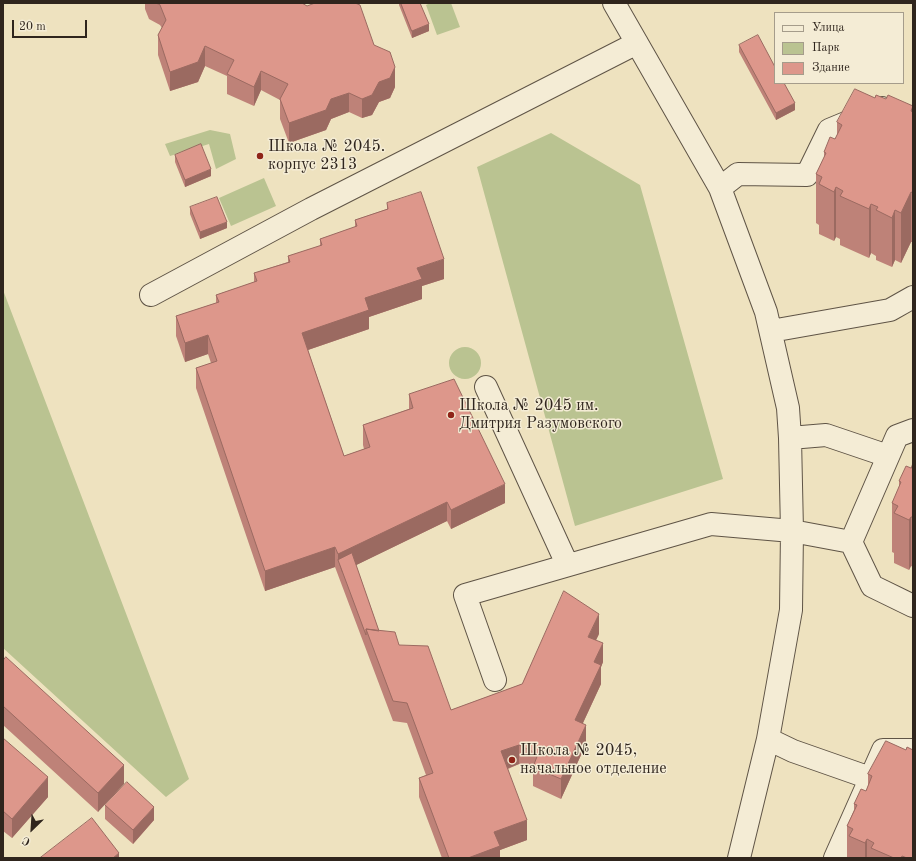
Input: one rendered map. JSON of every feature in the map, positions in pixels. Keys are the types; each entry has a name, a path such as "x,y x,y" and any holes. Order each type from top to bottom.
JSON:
{"street":[{"path":"614,3 720,188 764,305 788,408 792,531 791,610 768,739 738,858"},
{"path":"151,295 311,209 637,43"},
{"path":"720,188 738,174 807,175 830,130 882,108 913,122"},
{"path":"771,330 890,310 913,297"},
{"path":"486,387 567,564"},
{"path":"913,430 897,436 851,542 872,586 913,606"},
{"path":"790,438 826,435 888,456"},
{"path":"495,680 465,595 567,564 711,524 792,531 851,542"},
{"path":"768,739 793,751 870,778"},
{"path":"835,858 883,750 913,750"}],"green space":[{"path":"430,3 451,3 460,27 437,35 426,5"},
{"path":"210,130 230,134 236,159 216,169 209,144 170,156 165,144"},
{"path":"551,133 640,185 723,479 575,526 477,167"},
{"path":"264,178 276,206 231,226 219,198"},
{"path":"3,290 189,779 166,797 3,648"},
{"path":"465,347 476,352 481,363 476,374 465,379 454,374 449,363 454,352"}],"building":[{"path":"156,3 302,3 307,6 315,3 355,3 360,5 374,45 390,52 395,67 390,78 379,82 372,95 362,99 349,93 331,99 326,110 289,123 280,99 288,84 261,71 254,87 227,74 234,60 205,46 198,62 170,72 158,35 166,20 160,5"},
{"path":"401,3 420,3 429,24 412,31"},
{"path":"758,35 774,65 774,84 785,84 795,103 776,113 739,45"},
{"path":"855,89 875,98 876,95 886,99 888,95 913,106 911,111 913,112 913,193 911,192 901,213 895,210 892,218 876,210 878,207 871,204 869,209 840,196 843,191 836,187 834,192 819,184 822,177 816,174 826,153 824,152 830,137 835,139 842,125 837,122"},
{"path":"201,144 211,169 185,180 175,155"},
{"path":"421,192 444,259 417,268 422,279 365,298 369,310 302,333 344,456 370,447 363,425 413,408 409,394 454,379 505,484 451,510 447,502 338,554 335,547 265,571 196,368 217,361 208,335 185,343 176,316 219,302 216,295 257,281 254,273 290,262 288,256 322,245 320,239 357,226 355,220 388,209 387,203"},
{"path":"217,197 227,222 200,232 190,207"},
{"path":"913,463 913,517 909,520 894,513 898,506 892,503 901,482 899,481 906,466 911,468"},
{"path":"352,553 379,631 366,629 366,635 338,560"},
{"path":"564,591 599,614 588,637 603,643 594,662 601,665 575,720 586,725 561,779 533,767 538,754 519,745 501,751 527,820 494,832 500,846 468,858 449,858 419,778 433,773 407,703 393,701 366,629 395,632 399,645 428,646 451,710 522,684"},
{"path":"6,657 124,765 98,793 3,706 3,661"},
{"path":"3,738 48,777 12,819 3,811"},
{"path":"886,741 906,750 907,747 913,750 913,858 902,856 901,858 894,858 871,848 874,843 867,839 865,843 849,836 853,829 847,826 857,805 854,804 861,789 866,791 872,776 868,774"},
{"path":"127,782 154,807 133,830 105,805"},
{"path":"92,818 119,853 113,858 40,858"}],"place":[{"name":"Школа № 2045. корпус 2313","path":"260,156"},
{"name":"Школа № 2045 им. Дмитрия Разумовского","path":"451,415"},
{"name":"Школа № 2045, начальное отделение","path":"512,760"}]}
